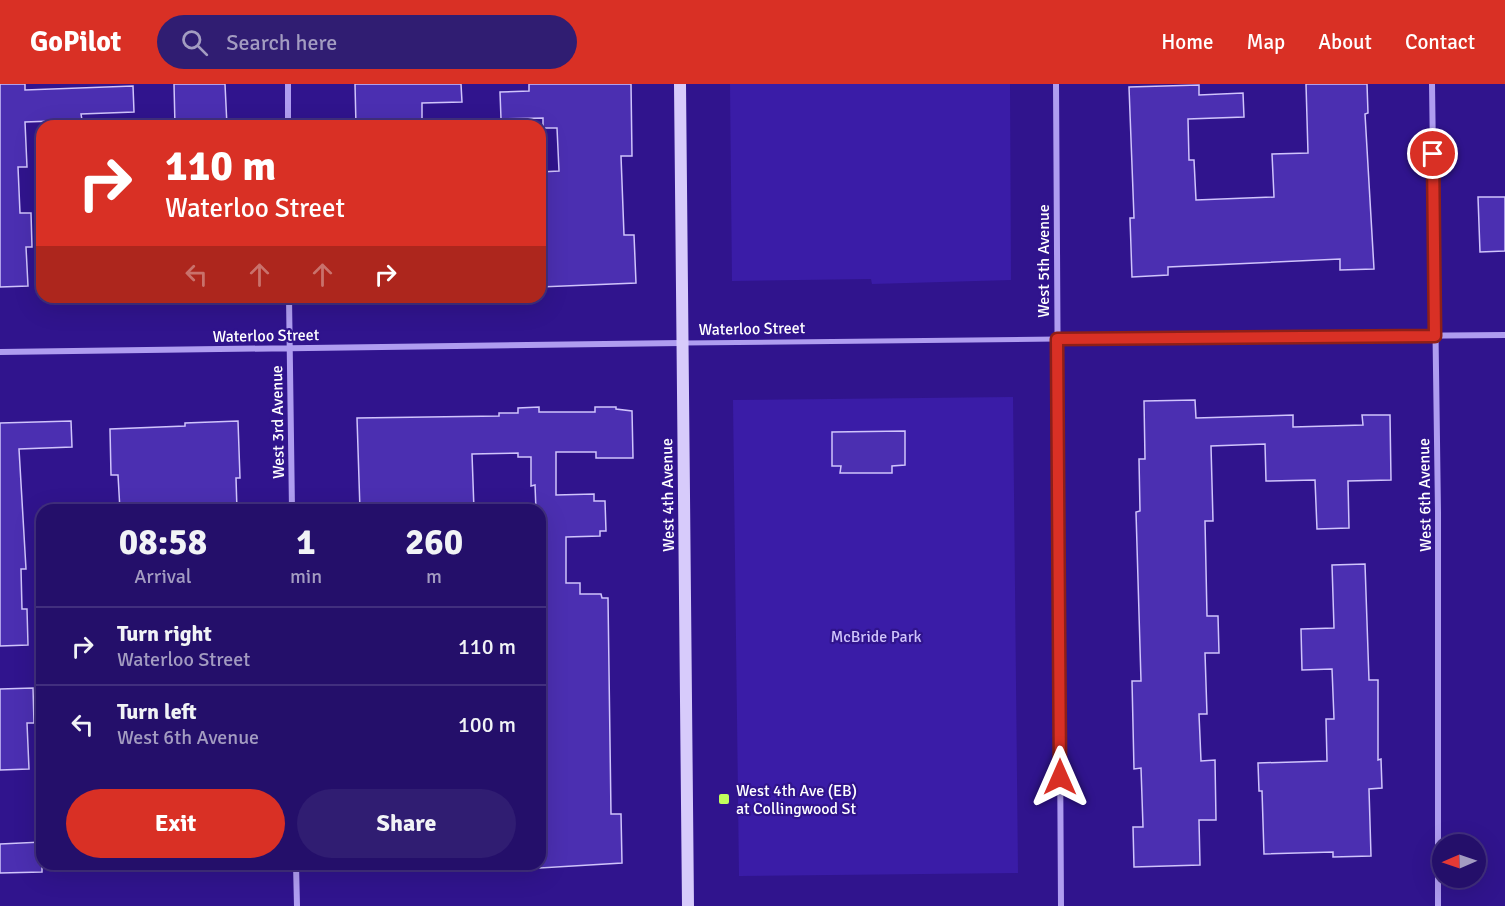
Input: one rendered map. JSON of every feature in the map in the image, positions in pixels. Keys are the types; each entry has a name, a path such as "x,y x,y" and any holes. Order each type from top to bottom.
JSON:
{"main road":[{"name":"West 4th Avenue","path":"680,84 688,906"}],"street":[{"path":"288,84 288,120"},
{"name":"West 5th Avenue","path":"1056,84 1061,906"},
{"name":"West 6th Avenue","path":"1432,84 1438,512 1438,906"},
{"name":"West 3rd Avenue","path":"290,303 292,504"},
{"name":"Waterloo Street","path":"0,352 1505,336"},
{"path":"296,870 297,906"}],"green space":[{"path":"730,84 1010,84 1011,280 872,284 871,279 732,281"},
{"name":"McBride Park","path":"1013,397 1018,873 739,876 733,400"}],"building":[{"path":"0,84 25,84 25,90 133,86 134,112 81,114 82,120 25,122 27,167 18,167 20,213 31,213 32,247 26,247 28,286 0,287"},
{"path":"174,84 225,84 227,120 175,120"},
{"path":"355,84 461,84 462,102 422,103 422,120 356,120"},
{"path":"529,84 631,84 632,156 621,156 624,235 634,235 636,283 546,287 546,172 559,171 557,128 546,128 546,120 543,118 501,119 500,92 529,91"},
{"path":"1306,84 1367,84 1368,113 1365,114 1374,269 1340,270 1340,259 1168,267 1168,275 1132,277 1130,218 1134,218 1129,87 1199,85 1199,95 1243,93 1244,117 1188,119 1189,160 1194,160 1196,200 1274,197 1272,154 1308,153"},
{"path":"1478,197 1505,197 1505,251 1480,252"},
{"path":"1195,400 1196,418 1293,415 1293,427 1363,425 1362,415 1390,415 1391,480 1348,481 1349,528 1317,529 1315,480 1266,481 1265,444 1211,446 1213,521 1205,521 1207,616 1218,616 1219,653 1205,653 1207,714 1199,714 1201,761 1215,760 1216,820 1199,820 1200,865 1134,867 1133,827 1143,827 1141,768 1134,769 1132,681 1141,681 1136,512 1140,511 1139,459 1145,459 1144,401"},
{"path":"539,407 539,412 595,412 595,407 616,407 616,409 632,411 633,458 596,458 596,452 556,452 556,495 594,494 594,501 605,501 606,531 600,531 600,536 566,537 566,583 580,583 580,594 601,594 602,598 608,598 611,814 621,814 622,863 546,868 546,504 536,504 535,485 531,486 531,457 518,457 518,453 472,454 474,504 360,504 357,418 499,416 499,413 518,413 518,408"},
{"path":"71,421 72,447 19,449 26,569 21,569 22,609 27,609 28,645 0,646 0,423"},
{"path":"238,421 240,478 236,478 237,504 120,504 118,475 111,475 110,429 185,426 185,423"},
{"path":"905,431 905,465 892,466 892,473 840,473 841,466 832,466 832,432"},
{"path":"1365,564 1369,680 1378,680 1378,760 1381,759 1382,788 1369,789 1371,856 1333,857 1333,852 1264,854 1262,791 1259,791 1258,763 1327,761 1326,719 1334,719 1332,669 1302,670 1301,629 1334,628 1332,565"},
{"path":"33,688 34,723 27,723 29,769 0,770 0,689"},
{"path":"36,842 36,870 42,870 42,872 0,873 0,844"}],"place":[{"name":"West 4th Ave (EB) at Collingwood St","path":"724,799"}],"route":[{"path":"1060,777 1057,339 1435,336 1433,154"}]}
